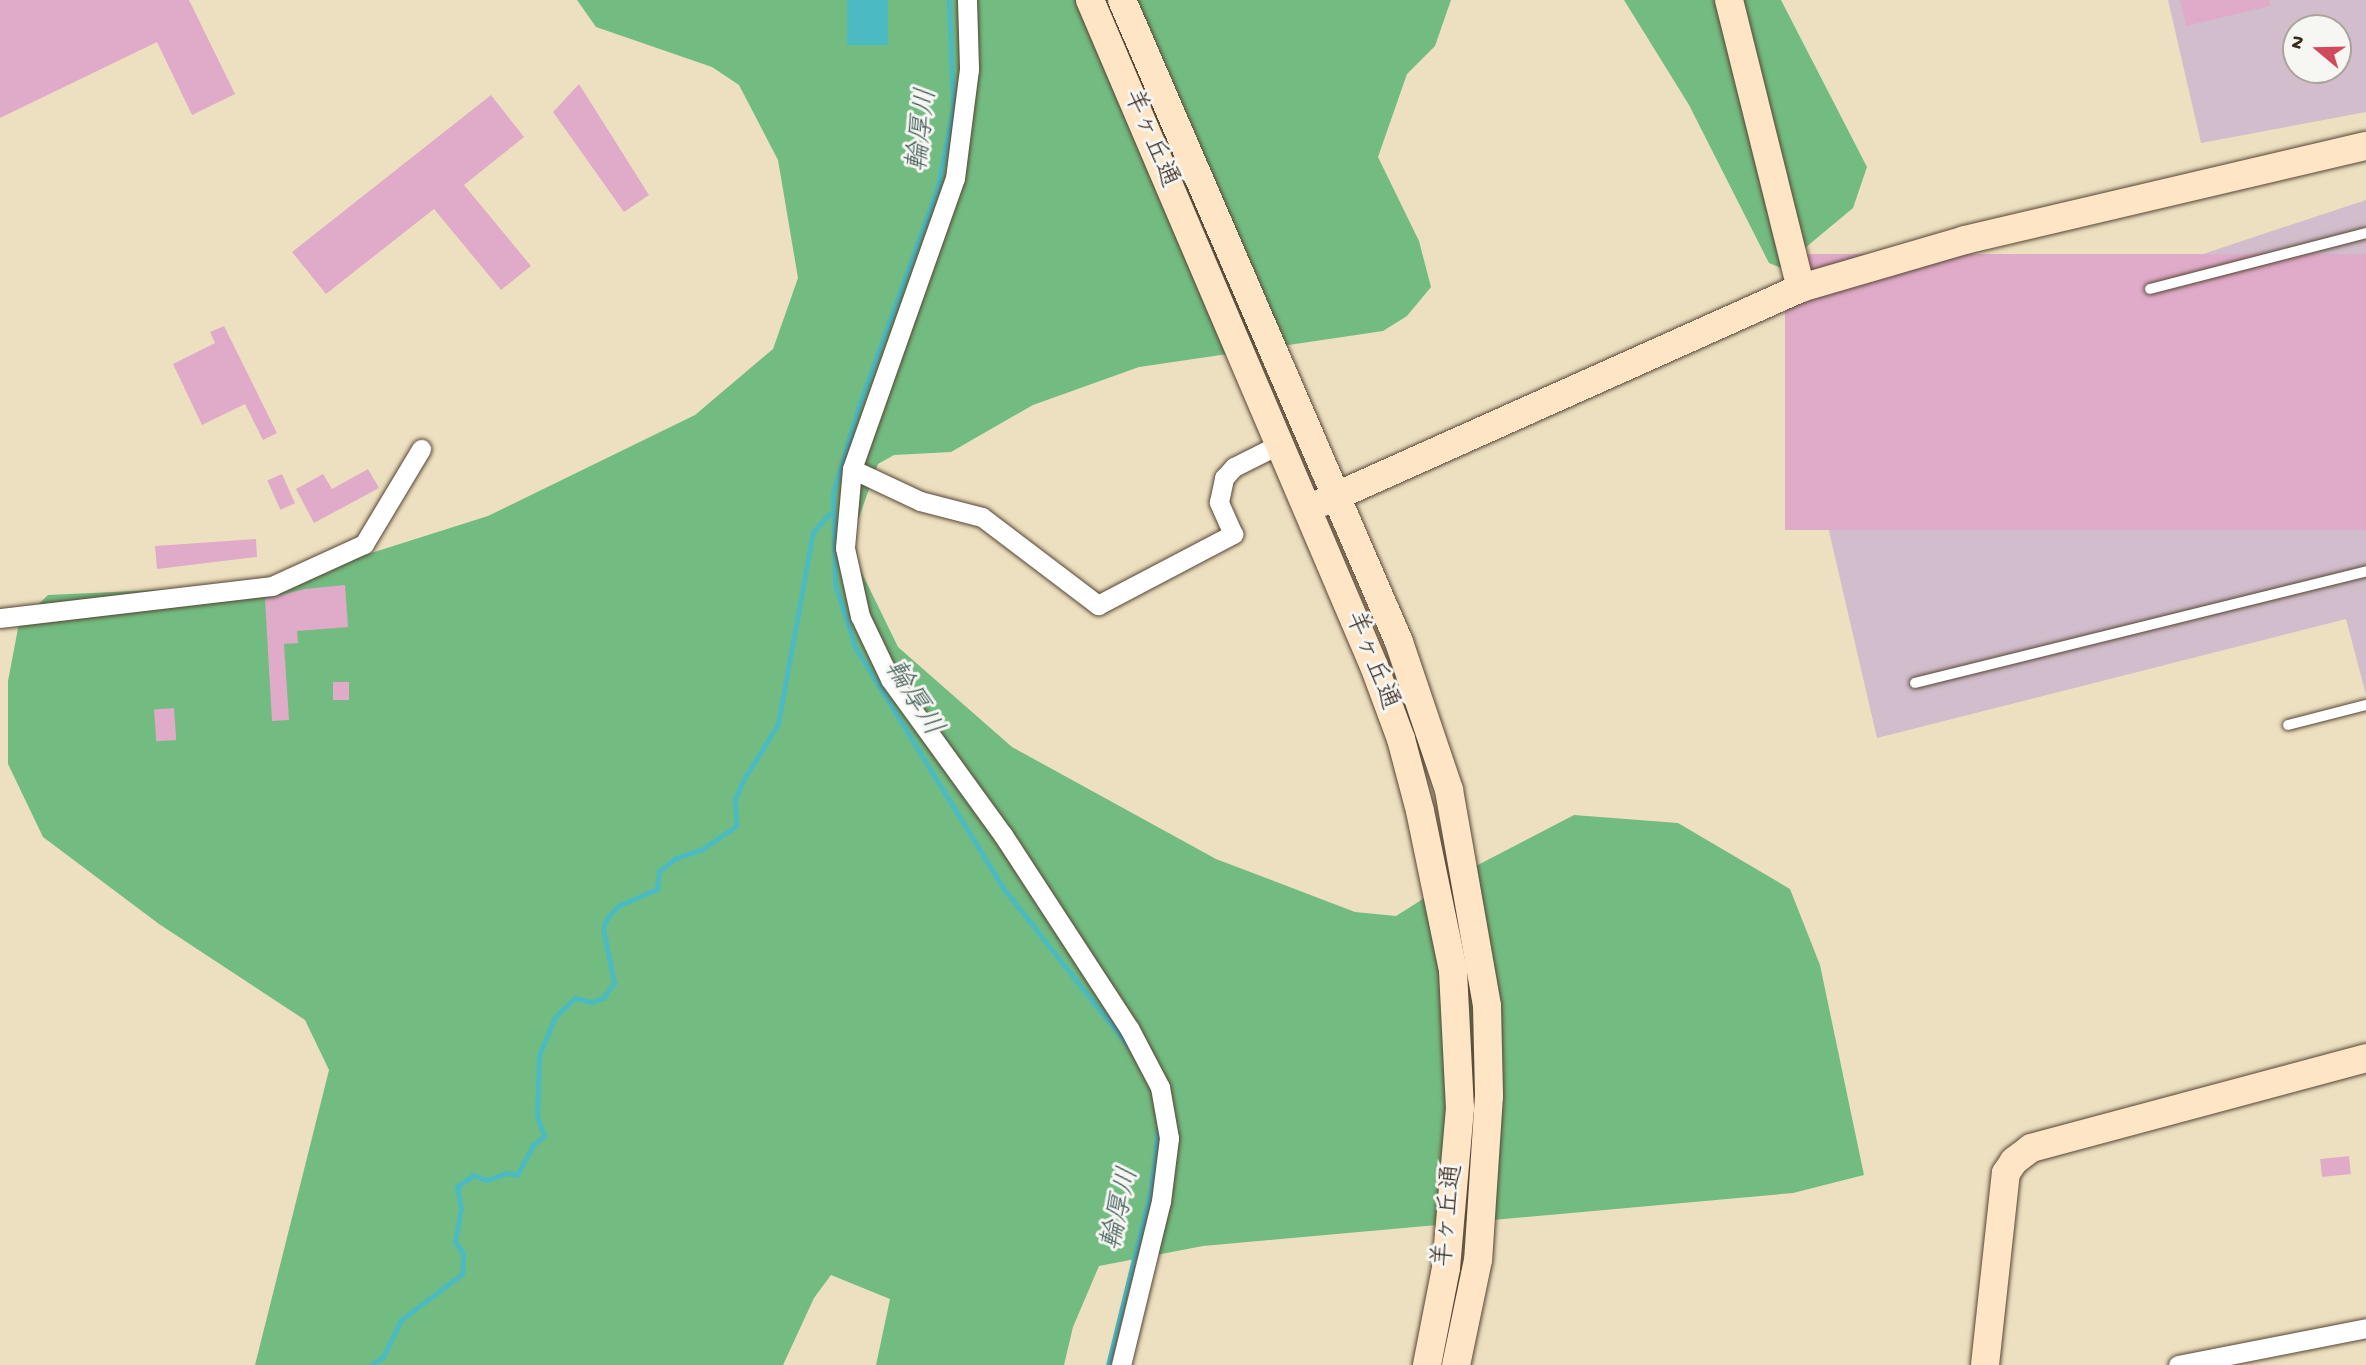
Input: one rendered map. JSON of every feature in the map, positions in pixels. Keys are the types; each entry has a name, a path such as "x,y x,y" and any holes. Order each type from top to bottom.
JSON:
{"main road":[{"name":"羊ヶ丘通","path":"1090,0 1401,739 1453,971 1460,1108 1446,1268 1427,1365"},
{"name":"羊ヶ丘通","path":"1122,0 1338,495 1399,642 1449,790 1487,1006 1485,1183 1478,1260 1456,1365"},
{"path":"1729,0 1801,288"},
{"path":"1305,510 1801,288 1965,240 2366,146"},
{"path":"1984,1365 2006,1173 2014,1161 2031,1148 2366,1058"}],"street":[{"path":"967,0 969,69 955,178 852,469 845,548 852,589 890,679 1003,835 1129,1028 1160,1087 1169,1138 1161,1201 1121,1365"},
{"path":"852,469 920,501 982,517 1098,605 1233,534 1219,502 1224,478 1234,467 1278,445"},
{"path":"0,618 272,586 364,544 421,450"},
{"path":"2178,1365 2366,1328"}],"lane":[{"path":"2150,289 2366,233"},
{"path":"1915,683 2366,571"},
{"path":"2288,725 2366,705"}],"shaded area":[{"path":"2168,0 2366,0 2366,112 2201,143"},
{"path":"2366,200 2366,695 2346,619 1877,738 1796,389"}],"green space":[{"path":"577,0 1451,0 1435,46 1407,74 1378,157 1419,241 1431,287 1407,316 1383,331 1139,367 1033,405 951,452 894,455 878,464 853,534 860,569 898,647 1012,747 1216,859 1355,912 1396,916 1472,868 1574,815 1678,823 1790,889 1820,965 1864,1175 1793,1193 1203,1246 1099,1266 1073,1327 1064,1365 876,1365 890,1299 831,1275 814,1298 783,1365 255,1365 329,1070 305,1020 159,924 43,837 8,764 8,681 19,623 48,595 222,587 327,567 488,516 695,415 773,349 798,278 778,160 739,85 712,67 596,27"},
{"path":"1624,0 1781,0 1867,167 1853,208 1781,268 1769,263 1689,105"}],"water":[{"path":"847,0 888,0 888,45 847,45"}],"building":[{"path":"0,0 189,0 235,94 192,115 157,42 0,118"},
{"path":"2180,0 2269,0 2270,6 2186,26"},
{"path":"579,84 649,195 624,212 553,112"},
{"path":"491,95 524,137 464,185 531,266 501,290 434,209 326,294 292,252"},
{"path":"1785,254 2366,254 2366,530 1785,530"},
{"path":"224,326 277,433 263,440 245,404 202,425 173,364 215,343 210,332"},
{"path":"368,469 379,488 314,523 296,489 323,474 332,489"},
{"path":"282,474 295,503 280,510 267,481"},
{"path":"256,539 257,557 157,569 155,546"},
{"path":"345,585 348,627 297,631 298,643 284,644 289,720 272,721 265,599 305,589"},
{"path":"333,682 349,682 349,700 333,700"},
{"path":"174,708 176,740 156,741 154,709"},
{"path":"2349,1156 2351,1174 2322,1177 2320,1159"}],"waterway":[{"name":"輪厚川","path":"949,0 953,108 938,186 859,405 833,493 835,584 855,647 1004,889 1129,1047"},
{"path":"371,1365 383,1357 401,1320 462,1274 463,1253 455,1242 461,1209 457,1187 473,1175 487,1180 506,1173 517,1175 533,1145 544,1136 537,1116 539,1055 555,1017 575,998 591,1002 603,998 614,983 603,928 607,918 618,906 657,889 659,871 676,858 701,850 736,826 735,799 744,779 778,724 813,532 830,513"},
{"name":"輪厚川","path":"1108,1365 1151,1188 1158,1130"}]}
